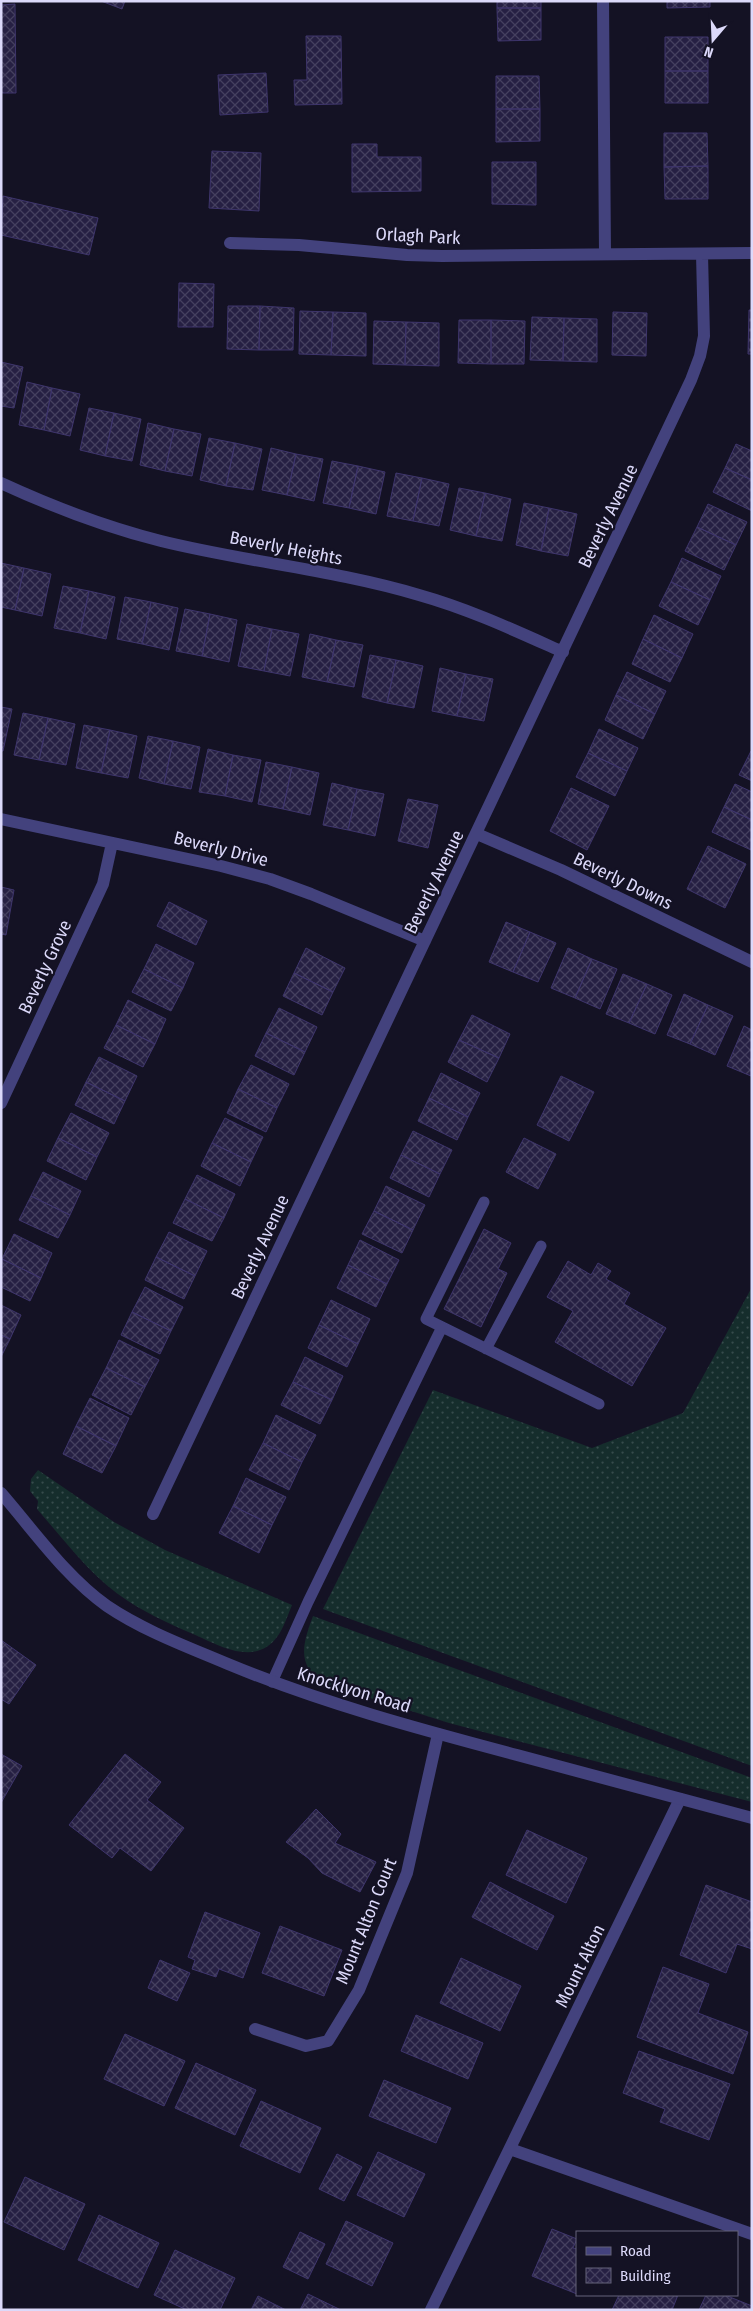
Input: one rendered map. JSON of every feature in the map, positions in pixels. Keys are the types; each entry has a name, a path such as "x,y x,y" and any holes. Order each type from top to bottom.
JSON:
{"street":[{"path":"603,1 605,254"},
{"name":"Orlagh Park","path":"230,244 299,245 407,255 752,254"},
{"name":"Beverly Avenue","path":"153,1514 662,445 700,356 704,336 702,254"},
{"name":"Beverly Heights","path":"1,483 78,517 137,534 380,584 421,595 489,619 563,652"},
{"name":"Beverly Drive","path":"1,819 221,866 270,879 380,921 425,941"},
{"name":"Beverly Downs","path":"477,834 560,870 752,962"},
{"name":"Beverly Grove","path":"1,1103 103,884 112,843"},
{"name":"Knocklyon Road","path":"1,1493 51,1552 93,1594 108,1606 148,1629 272,1682 341,1705 438,1734 752,1818"},
{"name":"Mount Alton Court","path":"255,2029 306,2046 328,2042 359,1990 407,1873 438,1734"},
{"name":"Mount Alton","path":"431,2310 680,1799"},
{"path":"510,2149 752,2234"}],"lane":[{"path":"484,1202 426,1319 598,1404"},
{"path":"486,1349 541,1246"},
{"path":"272,1682 308,1602 442,1327"}],"green space":[{"path":"752,1287 752,1766 323,1609 433,1390 592,1448 683,1413"},
{"path":"38,1470 114,1522 165,1550 292,1605 277,1638 267,1647 253,1652 231,1650 146,1612 115,1592 91,1570 37,1509 38,1501 30,1491 31,1479"},
{"path":"313,1616 752,1778 752,1802 449,1723 326,1684 309,1670 304,1654 306,1636"}],"building":[{"path":"101,1 125,1 122,9"},
{"path":"497,1 541,1 541,8 497,8"},
{"path":"667,1 710,1 710,7 667,8"},
{"path":"15,4 16,93 1,93 1,5"},
{"path":"497,8 541,8 541,40 498,41"},
{"path":"306,36 341,36 342,104 295,105 294,80 307,80"},
{"path":"665,37 708,37 708,71 665,71"},
{"path":"665,71 708,71 708,103 665,103"},
{"path":"266,73 268,112 220,115 218,75"},
{"path":"496,76 539,76 540,109 496,109"},
{"path":"496,109 540,109 540,141 496,142"},
{"path":"664,133 707,133 708,166 664,167"},
{"path":"352,144 377,144 377,157 421,157 421,191 352,192"},
{"path":"212,151 261,153 259,211 209,208"},
{"path":"492,162 536,162 536,205 492,204"},
{"path":"708,166 708,199 665,199 664,167"},
{"path":"3,196 98,218 89,255 1,235"},
{"path":"179,283 214,284 213,327 178,327"},
{"path":"228,306 260,306 259,350 227,349"},
{"path":"260,306 294,308 293,350 259,350"},
{"path":"749,310 752,310 752,354 748,354"},
{"path":"300,311 333,312 331,355 299,354"},
{"path":"333,312 366,313 366,356 331,355"},
{"path":"613,312 647,313 646,356 612,355"},
{"path":"532,317 564,318 563,361 530,360"},
{"path":"564,318 597,319 597,362 563,361"},
{"path":"459,320 491,320 491,364 458,363"},
{"path":"491,320 525,321 524,364 491,364"},
{"path":"374,321 406,322 405,365 373,364"},
{"path":"406,322 439,323 439,366 405,365"},
{"path":"1,362 23,367 14,408 1,406"},
{"path":"27,382 52,388 44,430 19,425"},
{"path":"52,388 80,394 70,436 44,430"},
{"path":"89,408 114,413 105,456 80,450"},
{"path":"114,413 141,419 132,461 105,456"},
{"path":"148,423 174,429 165,471 140,465"},
{"path":"174,429 201,434 192,476 165,471"},
{"path":"209,438 235,443 226,486 200,480"},
{"path":"235,443 262,449 253,490 226,486"},
{"path":"736,444 752,451 752,480 725,468"},
{"path":"271,448 296,454 287,495 262,490"},
{"path":"296,454 323,459 314,501 287,495"},
{"path":"332,461 358,466 349,508 323,503"},
{"path":"358,466 385,472 376,514 349,508"},
{"path":"725,468 752,480 752,511 713,492"},
{"path":"396,473 422,478 413,521 387,516"},
{"path":"422,478 449,484 439,526 413,521"},
{"path":"459,488 485,493 476,536 450,530"},
{"path":"485,493 511,499 502,541 476,536"},
{"path":"524,503 549,508 541,551 516,545"},
{"path":"708,504 747,522 736,545 697,527"},
{"path":"549,508 577,514 568,556 541,551"},
{"path":"697,527 736,545 724,570 685,551"},
{"path":"682,558 721,576 710,600 671,582"},
{"path":"1,563 24,568 15,610 1,607"},
{"path":"24,568 51,574 42,616 15,610"},
{"path":"671,582 710,600 698,625 659,606"},
{"path":"63,586 89,591 80,633 54,628"},
{"path":"89,591 115,597 106,639 80,633"},
{"path":"125,597 151,602 142,644 117,639"},
{"path":"151,602 178,608 169,650 142,644"},
{"path":"185,609 210,614 202,656 176,651"},
{"path":"210,614 237,620 229,662 202,656"},
{"path":"654,615 693,634 682,658 643,639"},
{"path":"247,624 272,629 264,671 238,666"},
{"path":"272,629 299,634 290,676 264,671"},
{"path":"310,634 336,640 327,682 302,677"},
{"path":"643,639 682,658 670,682 632,664"},
{"path":"336,640 363,645 354,687 327,682"},
{"path":"370,655 396,660 387,703 362,697"},
{"path":"396,660 423,666 414,708 387,703"},
{"path":"440,668 466,674 457,716 432,711"},
{"path":"627,672 666,691 655,714 616,695"},
{"path":"466,674 493,679 484,721 457,716"},
{"path":"616,695 655,714 643,739 605,720"},
{"path":"1,707 12,709 3,751 1,751"},
{"path":"23,713 48,718 39,760 14,755"},
{"path":"48,718 75,724 66,765 39,760"},
{"path":"84,725 110,730 101,773 76,768"},
{"path":"599,729 638,748 627,771 588,753"},
{"path":"110,730 137,736 128,778 101,773"},
{"path":"148,736 173,741 164,784 139,778"},
{"path":"173,741 200,747 191,789 164,784"},
{"path":"208,749 233,755 225,796 199,792"},
{"path":"752,751 752,781 739,775"},
{"path":"588,753 627,771 615,796 576,777"},
{"path":"233,755 261,760 252,802 225,796"},
{"path":"266,762 292,767 283,809 258,804"},
{"path":"292,767 319,773 310,815 283,809"},
{"path":"332,783 357,789 348,830 323,825"},
{"path":"735,784 752,792 752,820 724,807"},
{"path":"571,788 609,806 587,850 550,831"},
{"path":"357,789 384,794 375,836 348,830"},
{"path":"408,799 438,805 428,848 398,841"},
{"path":"724,807 752,820 751,850 712,832"},
{"path":"708,846 746,864 725,908 687,889"},
{"path":"1,887 14,890 6,935 1,934"},
{"path":"169,902 207,921 196,945 157,926"},
{"path":"506,922 530,932 513,972 489,962"},
{"path":"530,932 556,943 538,982 513,972"},
{"path":"156,944 194,963 183,988 144,969"},
{"path":"306,948 345,968 333,992 294,973"},
{"path":"568,948 592,959 575,998 551,988"},
{"path":"592,959 617,969 600,1009 575,998"},
{"path":"144,969 183,988 171,1011 132,992"},
{"path":"294,973 333,992 322,1015 283,996"},
{"path":"623,974 647,984 629,1023 606,1014"},
{"path":"647,984 672,995 655,1034 629,1023"},
{"path":"684,994 708,1005 690,1044 667,1035"},
{"path":"128,1000 166,1019 155,1044 116,1025"},
{"path":"708,1005 733,1016 715,1055 690,1044"},
{"path":"279,1008 317,1027 305,1052 266,1033"},
{"path":"472,1015 510,1034 499,1058 459,1040"},
{"path":"116,1025 155,1044 143,1067 104,1048"},
{"path":"744,1026 752,1030 751,1076 727,1066"},
{"path":"266,1033 305,1052 294,1075 255,1056"},
{"path":"459,1040 499,1058 487,1082 448,1062"},
{"path":"99,1057 137,1076 125,1101 86,1082"},
{"path":"251,1065 289,1084 277,1108 238,1089"},
{"path":"441,1073 480,1093 468,1117 429,1098"},
{"path":"561,1076 594,1092 569,1141 537,1125"},
{"path":"86,1082 125,1101 114,1124 75,1105"},
{"path":"238,1089 277,1108 266,1132 227,1113"},
{"path":"429,1098 468,1117 457,1140 418,1121"},
{"path":"71,1113 109,1133 97,1157 58,1138"},
{"path":"225,1118 263,1137 251,1162 212,1143"},
{"path":"413,1131 452,1150 440,1174 401,1155"},
{"path":"58,1138 97,1157 86,1180 47,1161"},
{"path":"524,1138 556,1154 538,1189 506,1172"},
{"path":"212,1143 251,1162 240,1186 201,1166"},
{"path":"401,1155 440,1174 429,1197 390,1178"},
{"path":"43,1172 81,1191 70,1215 31,1196"},
{"path":"197,1175 235,1194 224,1218 185,1199"},
{"path":"386,1186 425,1205 413,1230 374,1211"},
{"path":"31,1196 70,1215 58,1238 19,1220"},
{"path":"185,1199 224,1218 212,1241 173,1223"},
{"path":"374,1211 413,1230 402,1253 362,1234"},
{"path":"484,1229 511,1243 498,1269 507,1273 481,1327 444,1309"},
{"path":"169,1232 207,1251 195,1276 156,1257"},
{"path":"14,1234 52,1253 41,1278 2,1259"},
{"path":"360,1240 399,1260 387,1284 348,1265"},
{"path":"156,1257 195,1276 184,1299 145,1280"},
{"path":"2,1259 41,1278 30,1301 1,1287"},
{"path":"568,1261 591,1275 598,1263 611,1271 606,1279 630,1293 624,1304 666,1328 632,1386 555,1342 573,1311 547,1297"},
{"path":"348,1265 387,1284 376,1307 337,1288"},
{"path":"145,1287 183,1307 171,1331 132,1312"},
{"path":"331,1300 370,1319 358,1344 319,1325"},
{"path":"1,1305 21,1315 10,1339 1,1335"},
{"path":"132,1312 171,1331 160,1354 121,1335"},
{"path":"319,1325 358,1344 347,1367 308,1348"},
{"path":"1,1335 10,1339 1,1357"},
{"path":"119,1340 159,1360 145,1387 106,1368"},
{"path":"305,1357 343,1376 332,1400 293,1382"},
{"path":"106,1368 145,1387 131,1415 92,1395"},
{"path":"293,1382 332,1400 320,1424 281,1405"},
{"path":"90,1398 129,1418 116,1446 76,1426"},
{"path":"276,1415 316,1435 302,1462 263,1443"},
{"path":"76,1426 116,1446 102,1473 63,1454"},
{"path":"263,1443 302,1462 289,1490 249,1470"},
{"path":"246,1478 286,1497 272,1525 233,1506"},
{"path":"233,1506 272,1525 259,1553 219,1533"},
{"path":"1,1640 36,1665 9,1704 1,1699"},
{"path":"1,1754 22,1766 1,1803"},
{"path":"125,1754 161,1782 147,1800 184,1828 151,1871 120,1848 112,1858 69,1825"},
{"path":"316,1809 341,1834 335,1843 376,1862 360,1892 322,1873 308,1858 286,1842"},
{"path":"527,1830 587,1858 566,1903 506,1875"},
{"path":"490,1882 554,1916 537,1950 472,1917"},
{"path":"706,1885 752,1902 752,1949 737,1944 726,1973 680,1955"},
{"path":"205,1912 260,1933 243,1978 219,1969 216,1977 192,1969 195,1960 188,1957"},
{"path":"280,1926 342,1950 324,1996 262,1973"},
{"path":"461,1958 521,1986 500,2031 440,2003"},
{"path":"160,1960 190,1973 177,2001 148,1988"},
{"path":"663,1967 709,1984 698,2013 748,2032 733,2074 637,2037"},
{"path":"416,2015 483,2043 468,2079 401,2051"},
{"path":"125,2034 185,2061 164,2106 104,2079"},
{"path":"639,2051 730,2084 709,2140 660,2122 665,2109 623,2093"},
{"path":"196,2063 256,2090 235,2135 175,2108"},
{"path":"384,2080 451,2108 436,2143 369,2116"},
{"path":"261,2101 321,2128 300,2173 240,2146"},
{"path":"378,2152 425,2174 404,2217 357,2195"},
{"path":"337,2154 362,2167 344,2201 319,2189"},
{"path":"25,2177 85,2204 64,2250 4,2222"},
{"path":"99,2215 159,2243 138,2288 78,2260"},
{"path":"346,2221 393,2243 372,2286 326,2264"},
{"path":"552,2229 576,2239 573,2248 576,2249 576,2294 532,2276"},
{"path":"300,2232 325,2244 308,2279 283,2267"},
{"path":"175,2250 235,2278 220,2310 187,2310 154,2295"},
{"path":"308,2294 341,2310 300,2310"},
{"path":"258,2296 286,2310 251,2310"},
{"path":"619,2296 678,2296 672,2310 612,2310"},
{"path":"706,2296 727,2296 752,2306 752,2310 699,2310"}]}
